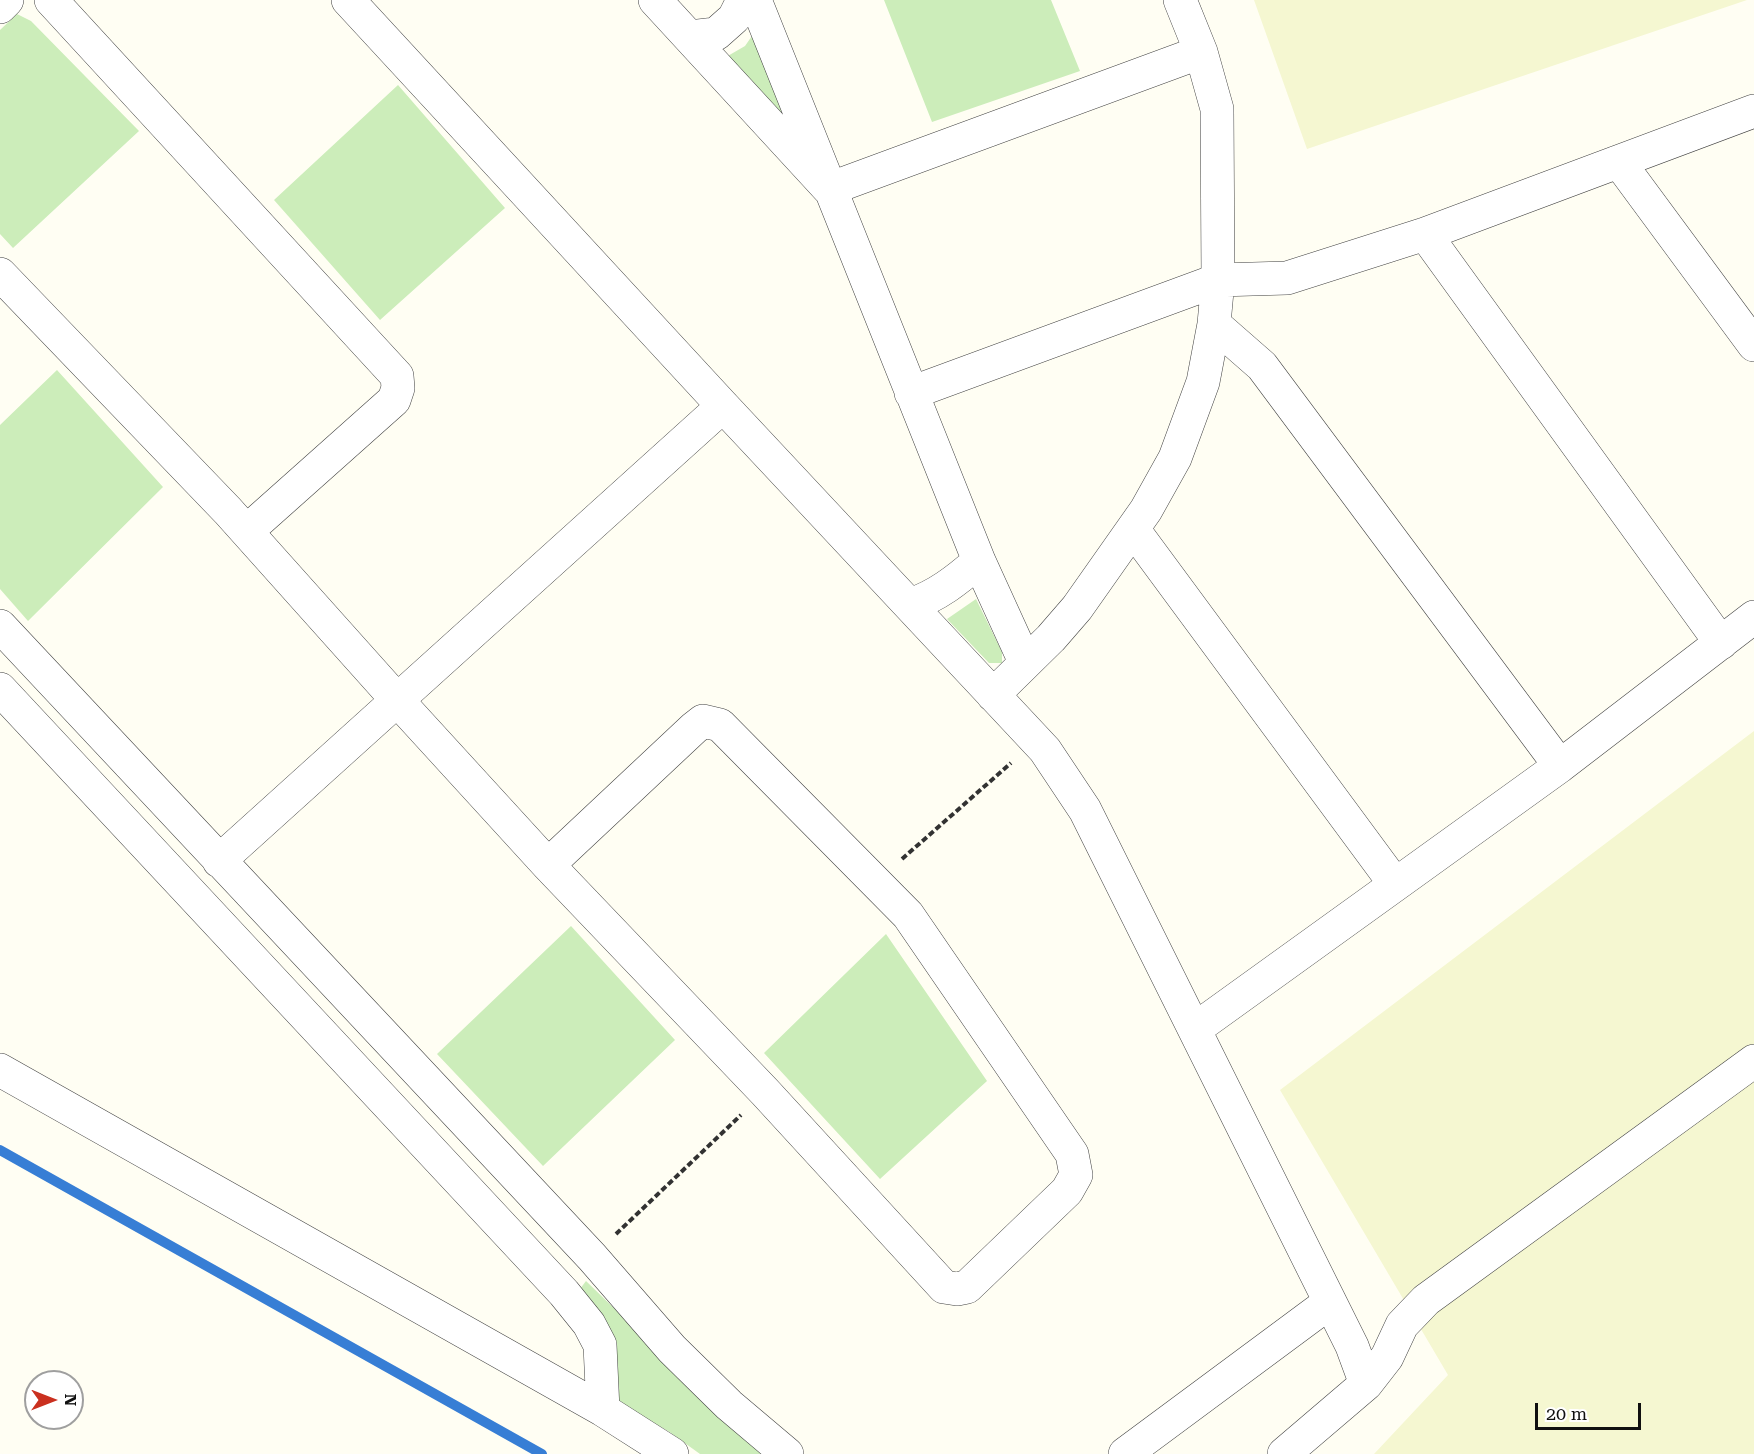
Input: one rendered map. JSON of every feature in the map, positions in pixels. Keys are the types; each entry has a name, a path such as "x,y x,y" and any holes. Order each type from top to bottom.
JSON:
{"street":[{"path":"0,7 7,0"},
{"path":"51,0 397,376 398,388 393,400 247,531"},
{"path":"348,0 1045,750 1085,810 1352,1346 1366,1384"},
{"path":"655,0 829,189"},
{"path":"690,37 716,34 734,18 743,0"},
{"path":"755,0 910,393 979,561 1025,662"},
{"path":"993,695 1051,638 1077,608 1146,510 1175,458 1203,382 1214,324 1218,280 1217,109 1201,52 1179,0"},
{"path":"829,189 1201,52"},
{"path":"910,393 1218,280 1287,278 1425,234 1754,111"},
{"path":"1619,162 1754,345"},
{"path":"1425,234 1721,643"},
{"path":"0,274 247,531 548,865 765,1092 944,1287 957,1289 967,1287 1068,1191 1076,1175 1072,1154 908,915 720,725 703,721 548,865"},
{"path":"1214,324 1262,366 1560,766"},
{"path":"219,861 723,406"},
{"path":"1133,529 1395,884"},
{"path":"910,605 929,598 948,586 979,561"},
{"path":"1195,1029 1560,766 1754,617"},
{"path":"0,626 592,1257 672,1349 729,1405 787,1454"},
{"path":"0,689 564,1293 589,1324 600,1345 603,1410"},
{"path":"1284,1454 1366,1384 1387,1357 1402,1325 1426,1300 1754,1061"},
{"path":"0,1070 603,1410 672,1454"},
{"path":"1125,1454 1330,1302"}],"path":[{"path":"876,882 1036,740"},
{"path":"592,1257 765,1092"}],"green space":[{"path":"884,0 1051,0 1080,71 932,122"},
{"path":"1254,0 1747,0 1307,149"},
{"path":"17,14 31,21 139,131 13,248 0,234 0,30"},
{"path":"754,33 789,124 726,57 745,46"},
{"path":"398,85 505,208 380,320 274,200"},
{"path":"57,370 163,487 28,621 0,589 0,425"},
{"path":"976,599 1002,652 1002,663 989,663 947,619"},
{"path":"1754,731 1754,1454 1374,1454 1448,1375 1280,1090"},
{"path":"571,926 675,1040 543,1166 437,1054"},
{"path":"886,934 987,1081 880,1179 764,1053"},
{"path":"586,1281 764,1454 700,1454 668,1431 617,1403 580,1289"}],"waterway":[{"path":"0,1150 542,1454"}]}
